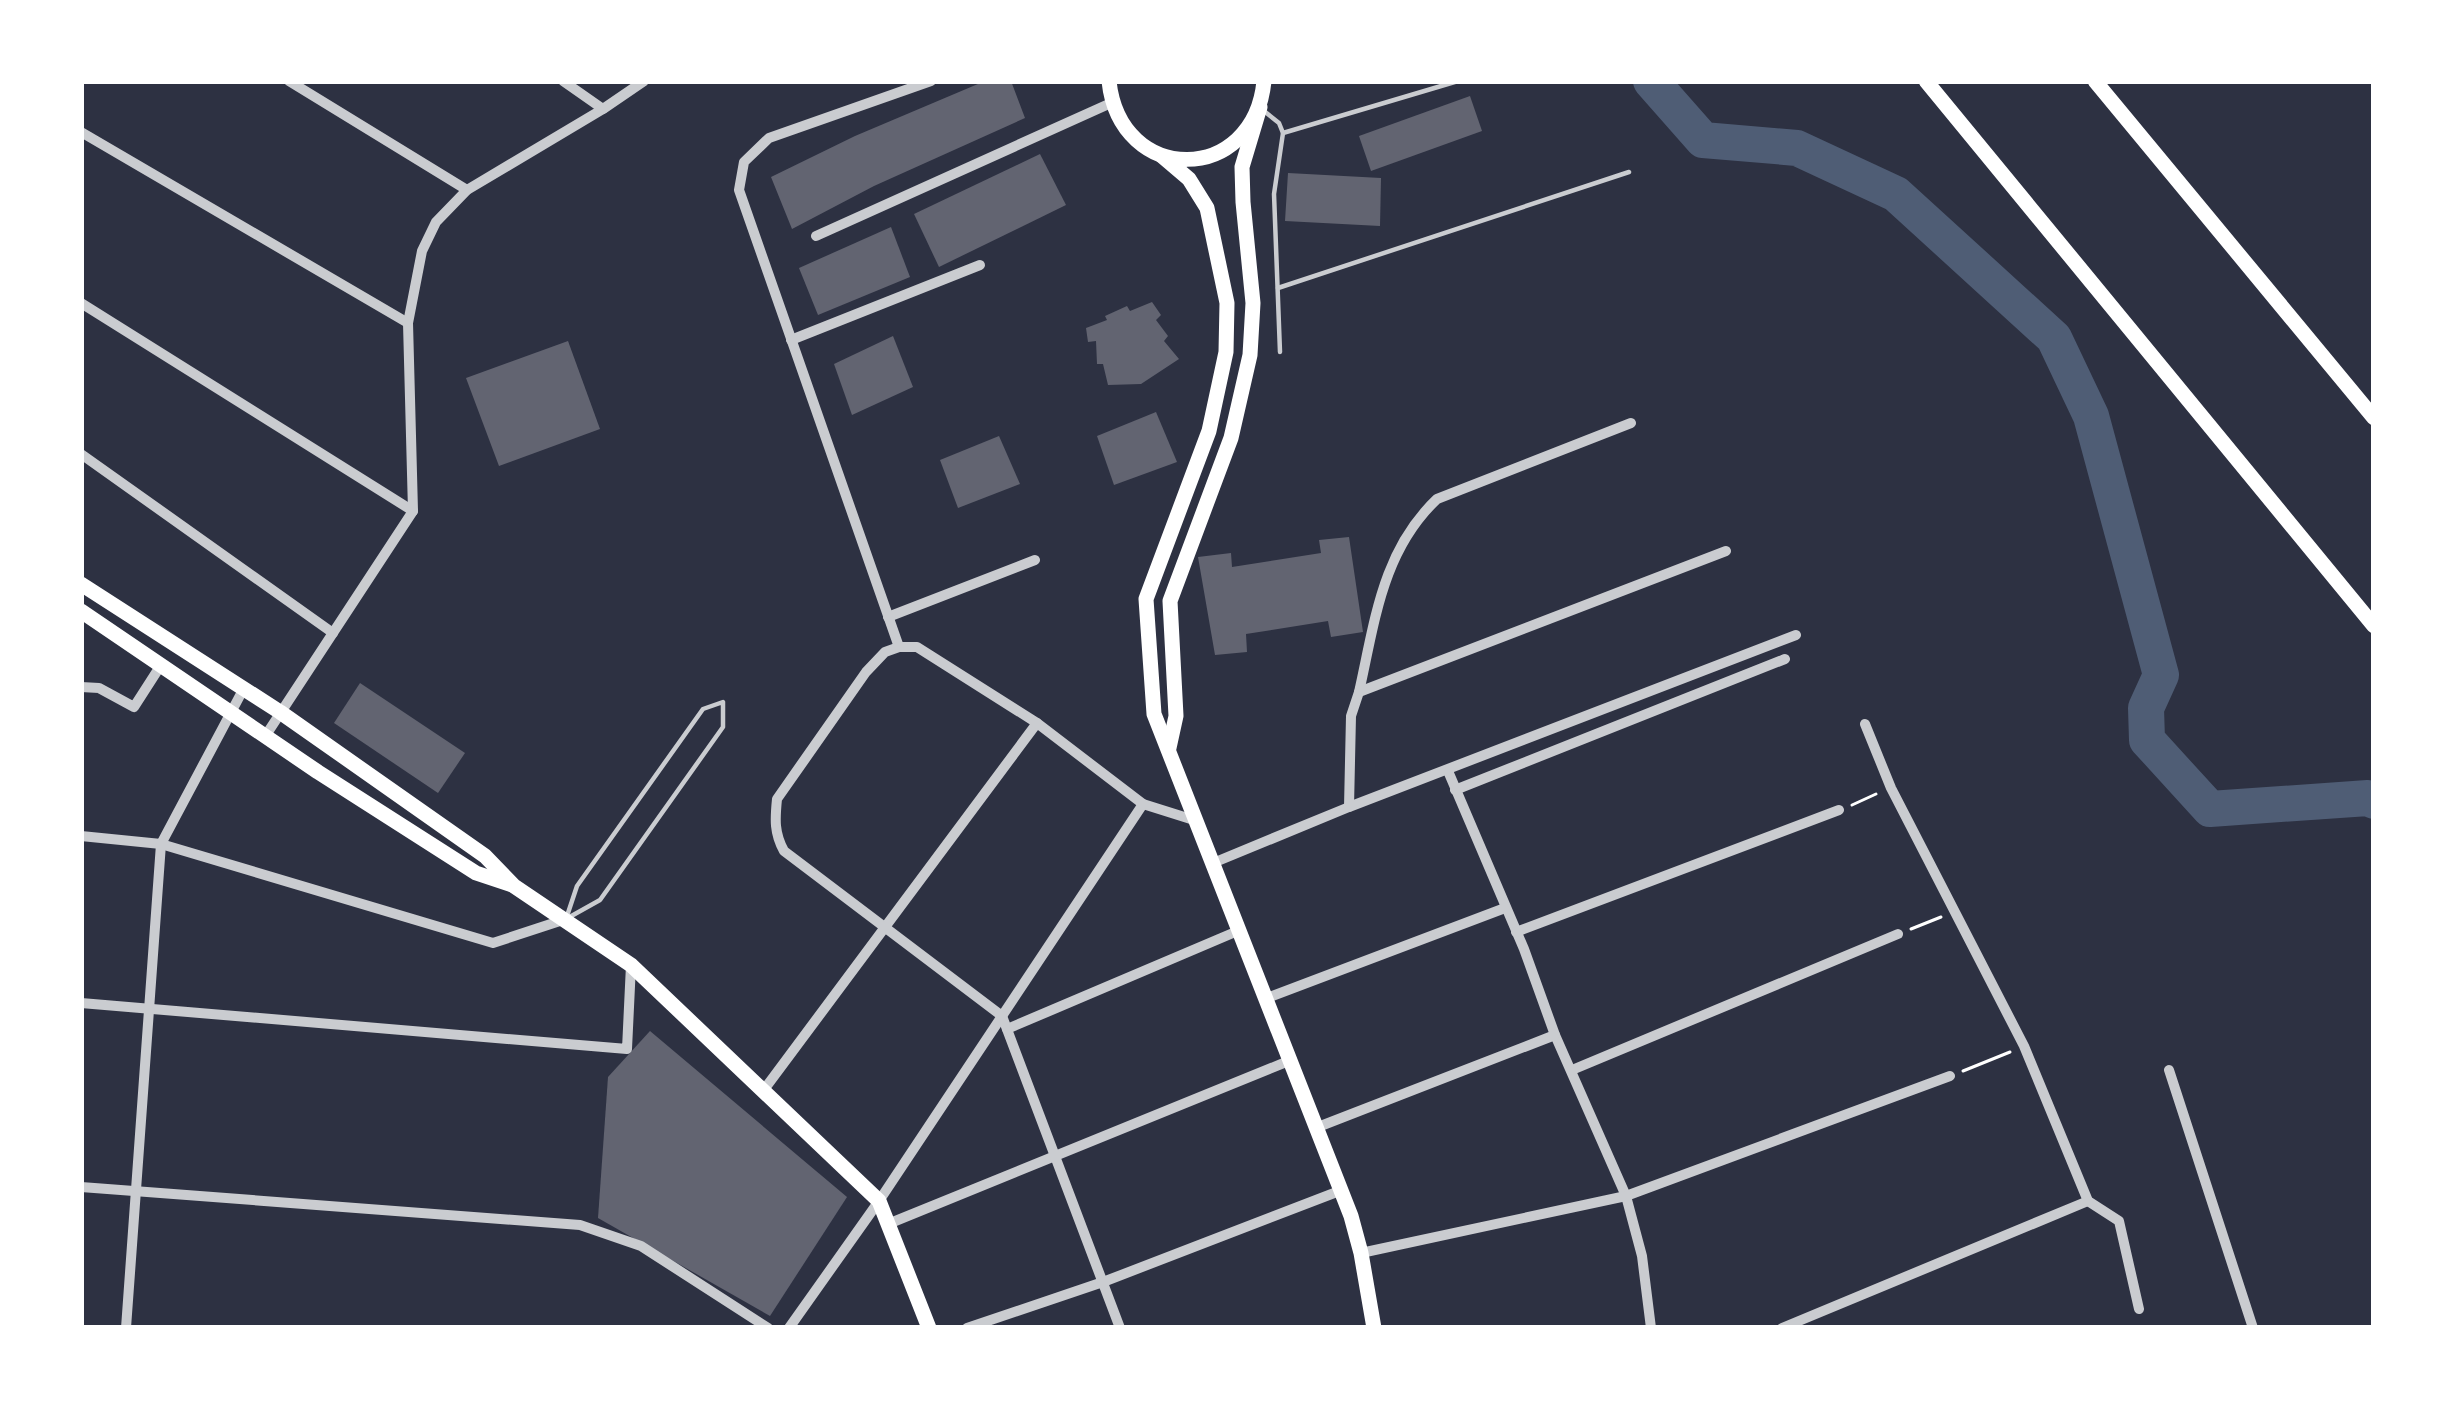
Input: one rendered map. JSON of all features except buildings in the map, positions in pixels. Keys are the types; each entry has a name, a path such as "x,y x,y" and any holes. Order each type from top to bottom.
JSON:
{"main road":[{"path":"1109,81 1111,103 1122,126 1139,144 1186,160 1210,156 1232,145 1249,129 1260,107"},
{"path":"1168,751 1176,716 1170,602 1231,438 1250,356 1253,304 1242,167 1264,81"},
{"path":"1926,81 2374,626"},
{"path":"2095,81 2374,418"},
{"path":"1162,155 1189,178 1207,208 1227,304 1226,352 1209,431 1146,599 1154,714 1342,1190 1361,1253 1374,1328"},
{"path":"81,584 280,712 485,856 514,886"},
{"path":"81,611 476,873 514,886 631,965 879,1202 929,1328"}],"street":[{"path":"290,81 467,190"},
{"path":"563,81 603,109"},
{"path":"266,735 413,511 408,323 422,251 436,222 467,190 644,81"},
{"path":"899,647 739,190 744,162 769,138 931,81"},
{"path":"816,236 1111,103"},
{"path":"81,133 408,323"},
{"path":"791,340 980,265"},
{"path":"81,303 413,511"},
{"path":"1349,807 1351,716 1383,583 1417,518 1438,499 1631,422"},
{"path":"81,454 333,633"},
{"path":"1359,692 1726,551"},
{"path":"889,617 1035,560"},
{"path":"1213,863 1796,635"},
{"path":"1120,1328 1002,1016 784,850 776,837 777,799 866,672 885,652 916,647 1037,723 1143,804 1196,821"},
{"path":"1455,790 1784,659"},
{"path":"81,687 98,688 134,706 161,664"},
{"path":"126,1328 161,844 244,688"},
{"path":"764,1091 1037,723"},
{"path":"1865,724 1891,788 2024,1046 2088,1202 2119,1221 2139,1309"},
{"path":"1448,771 1626,1196 1642,1256 1651,1328"},
{"path":"789,1328 879,1202 1143,804"},
{"path":"1516,932 1839,810"},
{"path":"81,836 161,844 493,943 566,919"},
{"path":"1267,998 1505,908"},
{"path":"1007,1030 1240,930"},
{"path":"1572,1070 1898,934"},
{"path":"81,1003 627,1049 631,965"},
{"path":"1318,1127 1555,1035"},
{"path":"888,1225 1291,1060"},
{"path":"2170,1070 2253,1328"},
{"path":"1361,1253 1626,1196 1950,1076"},
{"path":"81,1187 580,1226 641,1246 768,1328"},
{"path":"967,1328 1103,1282 1342,1190"},
{"path":"1782,1328 2088,1202"}],"lane":[{"path":"1283,133 1458,81"},
{"path":"1260,107 1279,123 1283,133 1274,194 1280,352"},
{"path":"1278,288 1629,172"},
{"path":"723,702 723,727 600,900 566,919 577,886 703,709 723,702"}],"path":[{"path":"1839,810 1891,788"},
{"path":"1898,934 1954,911"},
{"path":"1950,1076 2024,1046"}],"waterway":[{"path":"1651,81 1703,140 1797,148 1896,194 2054,338 2091,416 2161,675 2146,708 2147,740 2210,809 2374,801"}]}
